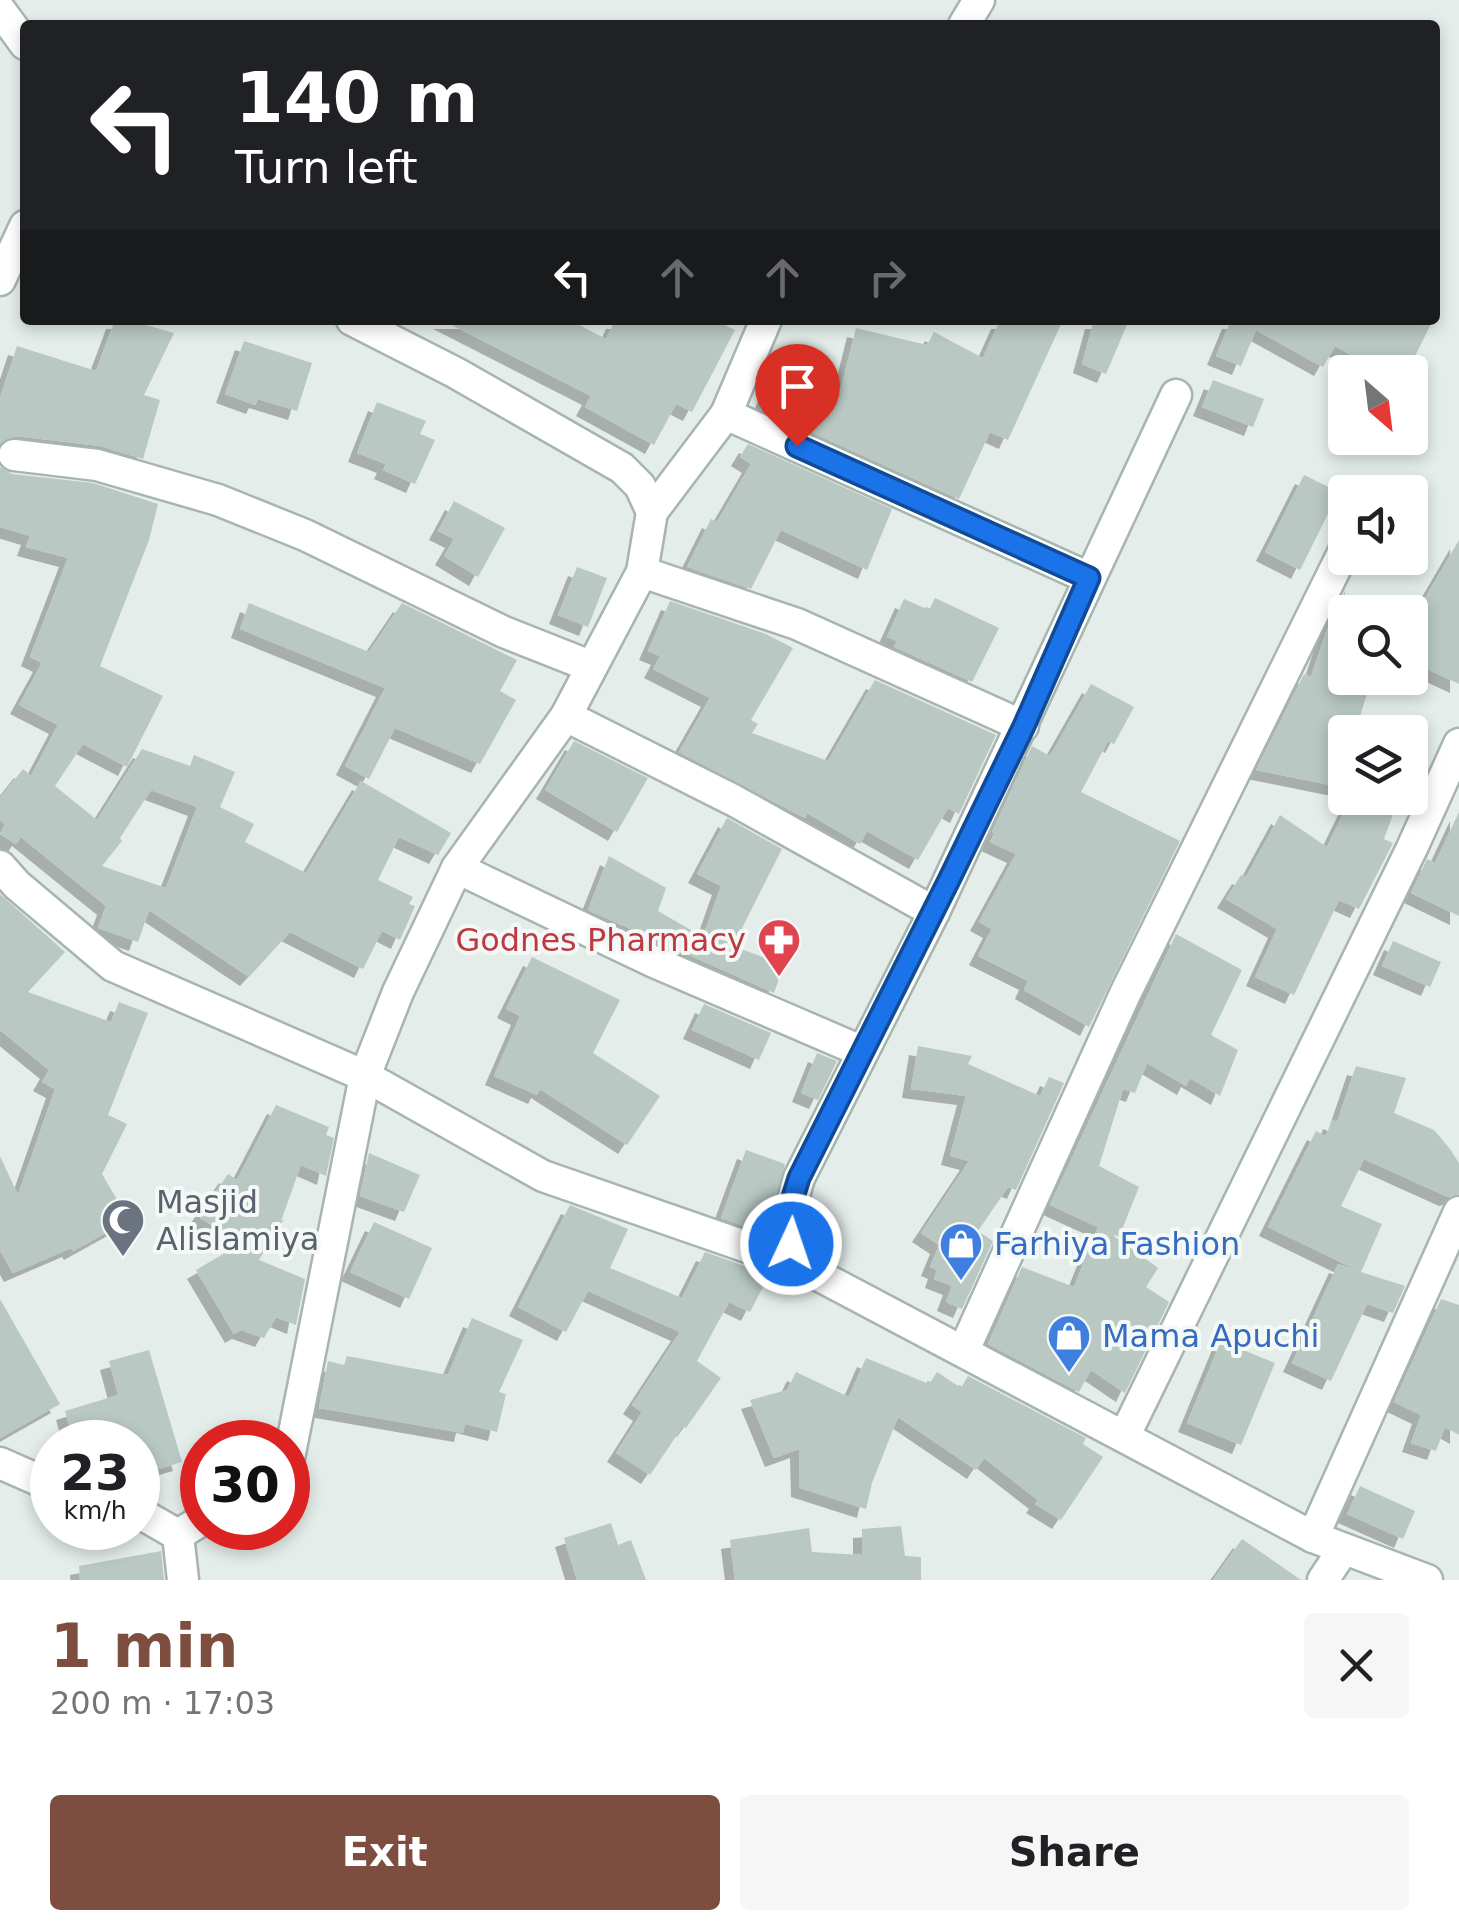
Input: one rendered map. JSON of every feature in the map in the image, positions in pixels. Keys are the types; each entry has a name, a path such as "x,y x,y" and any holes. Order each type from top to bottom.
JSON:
{"street":[{"path":"0,10 20,37"},
{"path":"0,280 20,237"},
{"path":"362,325 456,373 622,468 640,486 652,512"},
{"path":"297,1420 366,1076 398,992 457,868 566,716 642,572 652,512 726,414 760,325"},
{"path":"799,1265 791,1244 789,1210 799,1178 1024,726 1176,395"},
{"path":"726,414 1089,578"},
{"path":"14,454 97,465 218,500 323,543 504,632 590,666"},
{"path":"642,572 797,624 1024,726"},
{"path":"964,1350 1125,994 1332,575"},
{"path":"566,716 733,800 934,912"},
{"path":"1125,1435 1459,744"},
{"path":"0,866 113,966 366,1076 543,1176 799,1265 1313,1536 1427,1580"},
{"path":"457,868 654,962 861,1051"},
{"path":"1313,1536 1459,1212"},
{"path":"0,1463 30,1476"},
{"path":"183,1580 187,1550"},
{"path":"1323,1580 1343,1550"}],"building":[{"path":"113,325 146,325 174,333 144,395 160,400 143,459 100,446 16,436 0,443 0,398 17,346 96,371"},
{"path":"452,325 579,325 606,339 613,325 725,325 735,330 692,412 676,404 654,445 585,407 591,396"},
{"path":"998,325 1061,325 1008,440 990,432 959,499 760,409 779,363 841,388 856,328 927,345 934,332 983,358"},
{"path":"1093,325 1127,325 1106,374 1082,364"},
{"path":"1229,325 1430,325 1416,355 1351,355 1335,346 1323,367 1256,330 1241,366 1216,356"},
{"path":"244,341 312,363 297,411 258,399 255,405 225,394"},
{"path":"1213,380 1264,399 1253,427 1202,407"},
{"path":"377,402 426,421 420,434 435,440 415,484 383,470 386,464 357,453"},
{"path":"748,444 892,509 867,570 781,530 751,589 687,567 711,519 717,522 751,464 740,457"},
{"path":"0,467 12,474 93,483 158,504 149,540 100,666 163,696 127,767 83,744 55,786 97,820 142,749 190,766 194,755 235,772 220,807 254,824 245,842 306,873 361,781 451,833 438,855 399,837 378,880 413,897 409,904 415,906 400,940 382,931 363,969 290,932 249,977 149,910 138,942 98,928 106,906 21,837 16,844 0,834 5,824 0,820 0,798 23,769 31,776 58,725 19,705 42,663 30,657 68,558 26,547 30,536 0,527","holes":["151,790 197,807 166,888 102,866 122,841 120,838"]},
{"path":"1304,475 1328,487 1328,514 1300,570 1265,552"},
{"path":"454,501 505,528 478,577 444,556 454,539 438,531"},
{"path":"1459,540 1459,684 1428,669 1427,595"},
{"path":"577,567 607,578 588,627 558,615"},
{"path":"935,598 999,628 972,682 894,647 897,641 887,637 904,599 929,610"},
{"path":"670,601 766,634 793,648 751,720 758,724 752,733 828,761 875,680 996,735 959,814 948,808 918,860 867,831 860,844 807,813 805,818 679,752 710,698 653,669 660,656 648,651"},
{"path":"249,603 369,652 402,603 517,660 500,691 516,700 480,764 395,728 369,779 345,766 385,688 240,629"},
{"path":"1327,629 1328,695 1367,695 1360,715 1328,715 1328,785 1256,770 1304,674 1311,677"},
{"path":"1091,684 1134,707 1114,744 1108,741 1081,792 1180,841 1089,1027 1024,990 1028,981 978,956 992,929 979,922 1016,854 990,842 992,832 1032,746 1050,756"},
{"path":"574,741 648,778 617,832 545,790"},
{"path":"1459,812 1459,916 1411,893 1427,859 1435,863"},
{"path":"1280,815 1327,847 1343,815 1393,815 1384,839 1393,843 1359,909 1339,900 1294,995 1255,977 1277,929 1226,899 1241,875 1246,877"},
{"path":"727,818 782,849 733,946 784,965 774,993 588,910 609,856 666,888 658,911 703,937 721,886 697,874"},
{"path":"0,894 65,952 28,992 111,1022 119,1002 148,1013 108,1115 127,1124 102,1174 129,1220 73,1251 71,1248 13,1273 0,1250 0,1156 18,1195 55,1089 42,1082 49,1070 0,1030"},
{"path":"1176,934 1242,970 1211,1035 1238,1050 1220,1096 1190,1078 1186,1086 1147,1063 1135,1093 1123,1089 1099,1166 1139,1187 1119,1237 1107,1231 1158,1268 1146,1287 1169,1302 1125,1393 1091,1370 1079,1392 988,1344 1022,1267 1074,1287 1098,1227 1050,1205"},
{"path":"1393,941 1441,962 1430,987 1382,966"},
{"path":"532,957 620,1000 593,1053 660,1096 627,1145 540,1089 537,1095 494,1076 520,1016 506,1009"},
{"path":"704,1004 771,1033 759,1060 692,1030"},
{"path":"918,1046 972,1056 968,1064 1040,1096 1049,1077 1064,1083 1016,1190 1008,1187 978,1231 993,1241 962,1309 946,1302 952,1286 934,1279 937,1270 930,1267 939,1245 921,1233 969,1161 950,1156 966,1096 911,1089"},
{"path":"817,1053 837,1061 818,1100 801,1093"},
{"path":"1356,1066 1406,1078 1394,1113 1434,1130 1450,1149 1459,1163 1459,1194 1448,1197 1364,1159 1341,1206 1382,1224 1361,1272 1405,1286 1393,1313 1367,1304 1331,1381 1292,1363 1338,1264 1359,1271 1268,1227 1316,1131 1326,1136 1332,1120 1337,1122"},
{"path":"276,1105 329,1127 326,1135 334,1138 326,1176 301,1165 281,1221 284,1219 259,1260 305,1279 296,1325 276,1317 264,1338 241,1330 234,1334 196,1270 242,1243 200,1218 200,1214 228,1174 237,1180"},
{"path":"746,1150 785,1164 766,1234 721,1218"},
{"path":"369,1153 420,1175 404,1212 360,1196"},
{"path":"570,1205 628,1229 610,1268 682,1298 705,1252 753,1269 751,1276 765,1283 750,1312 729,1302 697,1361 721,1378 650,1475 616,1453 642,1412 632,1405 680,1332 588,1291 566,1332 518,1307"},
{"path":"374,1222 432,1248 409,1299 350,1272"},
{"path":"0,1299 60,1404 0,1438"},
{"path":"1441,1299 1459,1305 1459,1435 1445,1427 1436,1451 1411,1443 1421,1415 1394,1402"},
{"path":"472,1318 523,1340 499,1392 506,1394 497,1432 465,1424 463,1433 319,1408 328,1361 344,1365 347,1356 448,1375"},
{"path":"1221,1341 1275,1363 1241,1445 1187,1423"},
{"path":"149,1350 180,1463 160,1468 160,1420 68,1420 65,1411 118,1395 109,1361"},
{"path":"866,1358 929,1384 937,1372 961,1388 968,1376 1086,1438 1083,1444 1103,1457 1061,1520 1035,1504 1038,1500 984,1458 976,1470 898,1417 866,1509 800,1488 799,1449 774,1458 750,1400 787,1390 796,1372 849,1397"},
{"path":"1360,1486 1415,1511 1403,1539 1347,1514"},
{"path":"611,1523 618,1545 631,1540 646,1580 577,1580 564,1538"},
{"path":"901,1526 905,1556 921,1557 921,1580 735,1580 730,1540 809,1528 812,1552 862,1555 862,1529"},
{"path":"1242,1539 1301,1580 1213,1580"},
{"path":"161,1551 164,1580 80,1580 79,1566"}],"place":[{"name":"Godnes Pharmacy","path":"779,978"},
{"name":"Masjid Alislamiya","path":"123,1258"},
{"name":"Farhiya Fashion","path":"961,1282"},
{"name":"Mama Apuchi","path":"1069,1374"}],"route":[{"path":"791,1244 789,1210 799,1178 1024,726 1089,578 797,446"}]}
